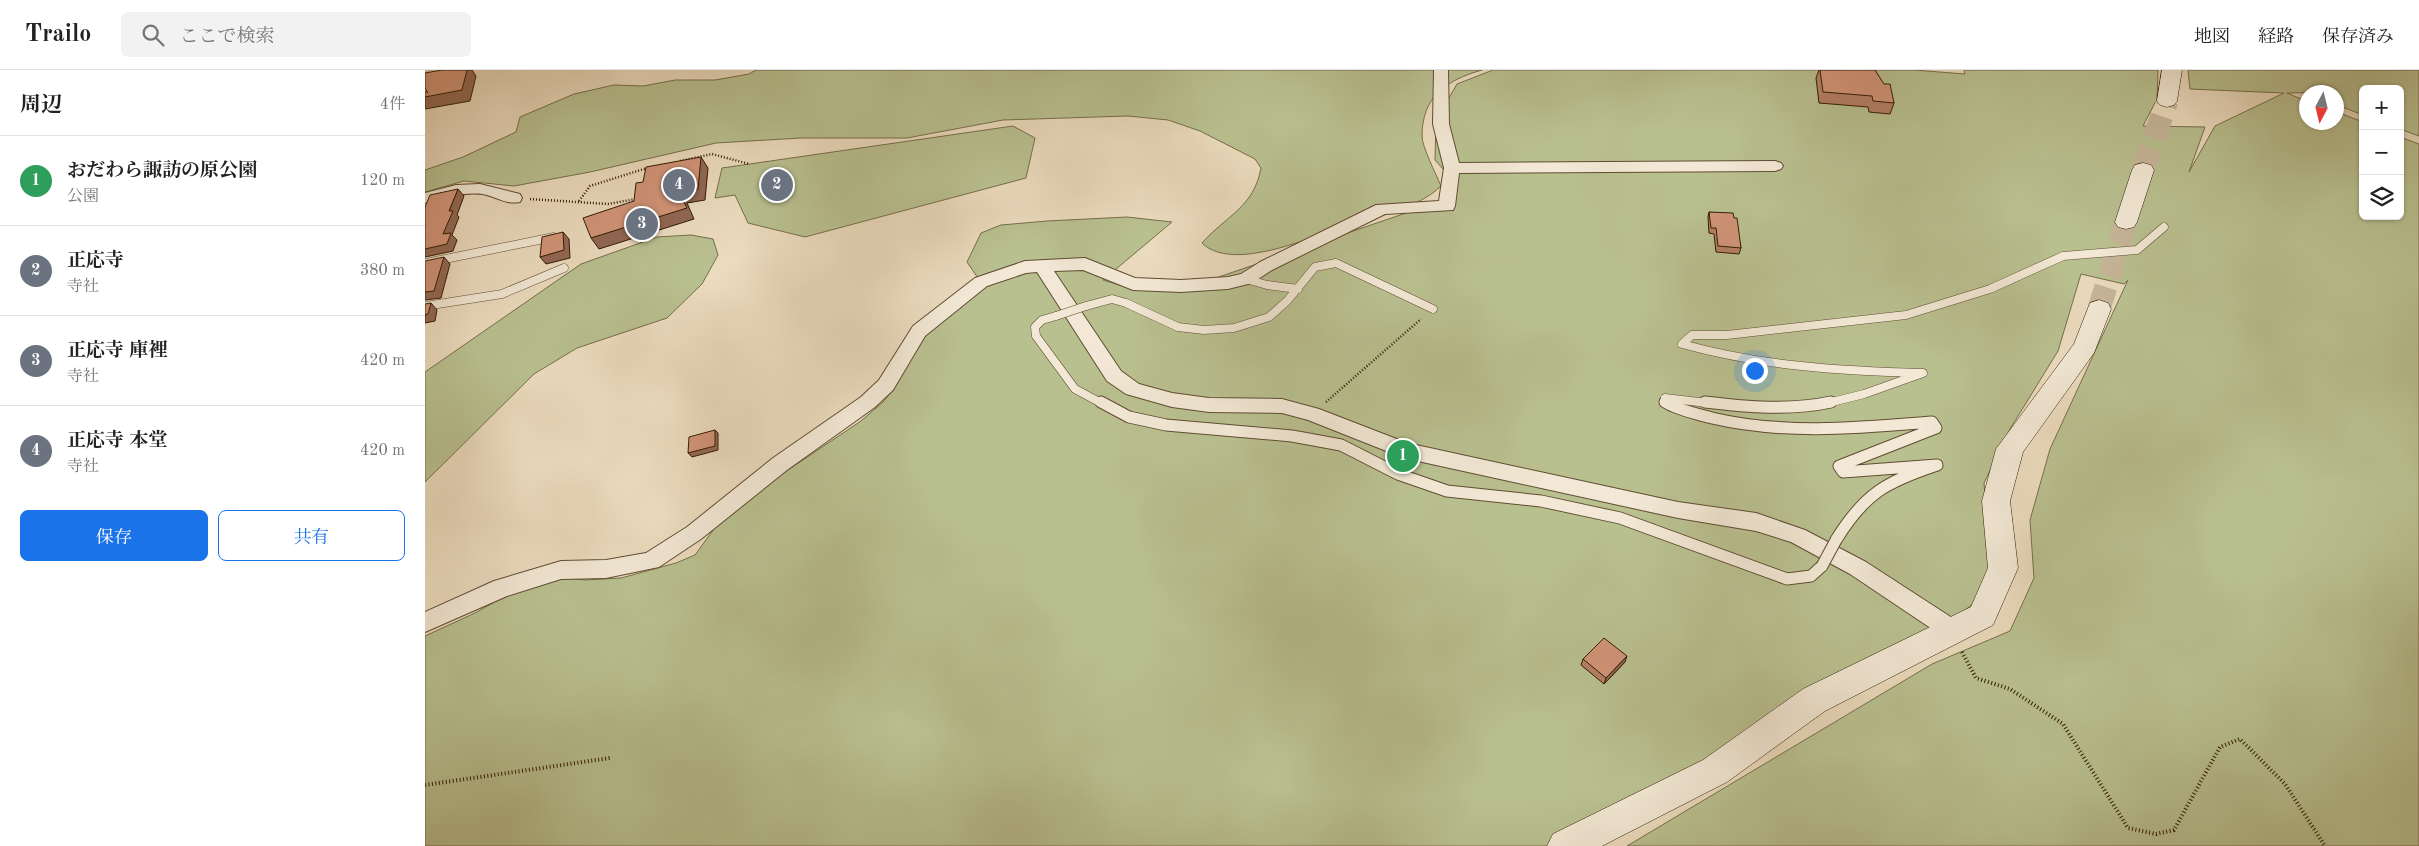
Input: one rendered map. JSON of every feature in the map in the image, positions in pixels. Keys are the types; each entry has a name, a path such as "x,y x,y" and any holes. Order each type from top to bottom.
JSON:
{"street":[{"path":"425,622 502,588 561,570 607,570 651,562 694,533 780,464 868,402 886,384 919,331 981,282 1025,267 1085,264 1133,284 1181,286 1227,282 1246,278 1266,266 1382,209 1447,206 1452,168 1441,124 1441,70"},
{"path":"2167,101 2172,70"},
{"path":"1452,168 1491,166 1775,166"},
{"path":"2127,222 2143,170"},
{"path":"425,198 457,189 489,190 504,198 514,198"},
{"path":"1042,267 1114,376 1133,389 1172,400 1209,404 1282,406 1312,414 1404,450 1678,510 1756,522 1798,536 1858,568 1952,630"},
{"path":"1565,846 1715,771 1814,700 1982,616 2003,568 1996,501 2010,449 2051,390 2085,348 2099,309"}],"lane":[{"path":"1433,309 1336,263 1315,267 1269,317 1236,328 1202,330 1170,325 1125,303 1111,299 1042,320 1035,327 1036,336 1075,389 1129,417 1166,425 1292,436 1341,445 1399,474 1447,491 1541,502 1620,518 1787,580 1807,578 1819,571 1836,540 1867,497 1895,479 1937,465 1843,472 1839,466 1936,428 1932,422 1872,427 1787,429 1715,420 1665,403 1665,398 1733,406 1783,408 1827,403 1871,392 1923,372 1829,371 1773,365 1721,356 1682,344 1687,338 1692,335 1727,335 1906,315 1990,288 2063,256 2137,250 2164,226"},
{"path":"425,263 555,237"},
{"path":"425,306 502,294 564,268"},
{"path":"1246,278 1267,285 1297,288"}],"path":[{"path":"677,162 712,154 749,164"},
{"path":"579,201 589,186 651,167"},
{"path":"514,198 608,204 643,198"},
{"path":"1312,414 1433,309"},
{"path":"1952,630 1976,678 2010,689 2063,724 2128,828 2156,834 2174,830 2220,747 2240,739 2285,784 2325,846"},
{"path":"425,785 610,758"}],"green space":[{"path":"756,70 1482,70 1469,74 1448,85 1439,92 1426,110 1422,136 1441,186 1431,194 1420,201 1393,212 1287,246 1249,254 1234,255 1220,253 1202,243 1238,210 1252,192 1261,168 1255,159 1200,131 1168,120 1128,116 1003,120 907,138 801,138 716,143 590,172 514,186 464,181 425,192 425,170 463,157 516,132 520,117 574,94 614,85 643,86 675,80 715,80 749,74"},
{"path":"1493,70 1914,70 1965,74 1964,70 2158,70 2157,99 2143,126 2205,127 2189,172 2215,126 2284,93 2190,89 2188,70 2419,70 2419,136 2404,130 2404,85 2359,85 2359,113 2344,108 2344,85 2299,85 2299,93 2287,93 2299,98 2299,130 2344,130 2344,115 2359,120 2359,220 2404,220 2404,138 2419,144 2419,846 1627,846 1932,664 2010,631 2034,578 2030,520 2050,449 2128,280 2124,284 2081,274 2058,351 2010,429 1984,483 1990,566 1973,604 1845,700 1547,846 425,846 425,636 475,613 530,582 551,576 585,580 621,578 676,563 695,555 727,511 861,421 883,402 893,390 916,348 929,330 982,284 967,262 981,233 1001,225 1047,221 1127,217 1172,222 1103,280 1136,290 1207,281 1450,198 1450,177 1435,160 1436,120 1457,84"},
{"path":"1013,126 1035,138 1026,178 805,237 748,223 735,195 715,198 722,168"},
{"path":"691,235 713,239 718,255 702,284 667,318 577,348 534,374 425,482 425,372 581,264 657,237"}],"building":[{"path":"442,70 467,70 462,90 425,97 425,91 428,93 425,88 425,73"},
{"path":"1820,70 1875,70 1884,84 1890,84 1894,103 1873,101 1872,96 1823,92"},
{"path":"701,157 698,189 679,192 687,208 591,238 583,218 634,201 636,183 643,182 646,167"},
{"path":"458,189 449,211 453,211 443,234 451,233 447,244 425,249 425,207 430,195"},
{"path":"1709,212 1733,213 1734,218 1737,218 1741,248 1718,246 1716,228 1711,228"},
{"path":"563,232 564,250 540,257 542,237"},
{"path":"444,257 434,291 425,292 425,261"},
{"path":"431,303 428,314 425,315 425,304"},
{"path":"715,430 715,446 688,453 689,437"},
{"path":"1604,638 1627,656 1606,678 1583,659"}],"tunnel":[{"path":"2143,170 2167,101"},
{"path":"2099,309 2126,222"}],"place":[{"name":"正応寺 本堂","path":"679,185"},
{"name":"正応寺","path":"777,185"},
{"name":"正応寺 庫裡","path":"642,224"},
{"name":"おだわら諏訪の原公園","path":"1403,456"}]}
